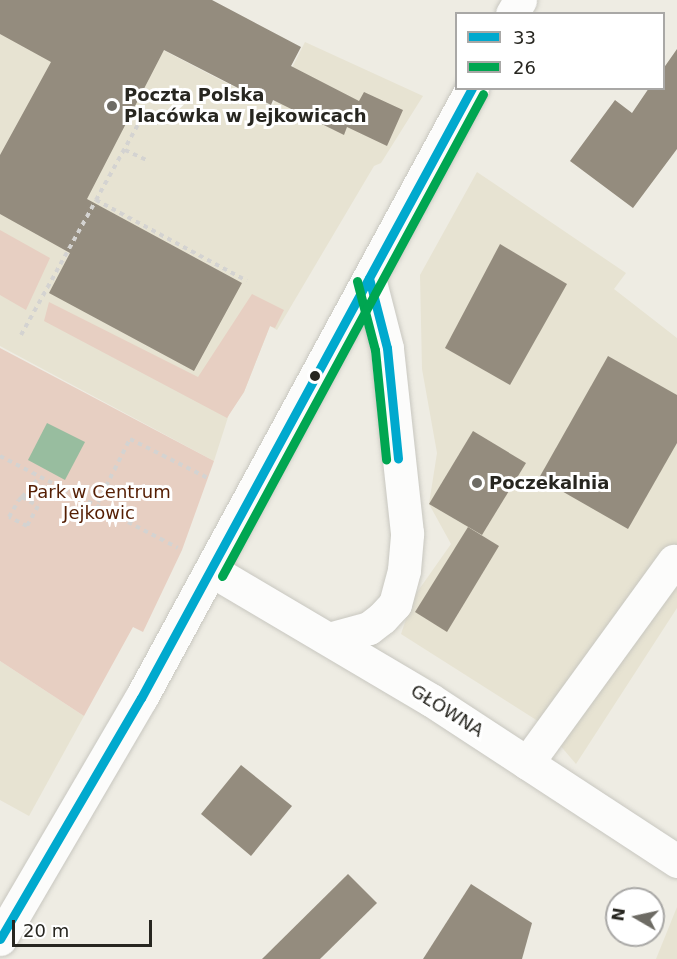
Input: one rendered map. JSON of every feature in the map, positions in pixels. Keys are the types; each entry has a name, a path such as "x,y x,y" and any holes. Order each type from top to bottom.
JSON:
{"street":[{"path":"0,939 211,570 471,90"},
{"path":"329,639 369,628 382,618 395,604 404,570 407,533 387,348 369,279"},
{"path":"527,763 674,561"},
{"name":"GŁÓWNA","path":"211,570 329,639 527,763 677,861"}],"path":[{"path":"21,335 146,110"},
{"path":"125,150 149,161"},
{"path":"96,200 247,282"},
{"path":"98,502 130,439 210,479"},
{"path":"0,456 40,477 98,502 182,550"},
{"path":"22,497 38,506 27,526 9,517 22,497 40,477"}],"shaded area":[{"path":"0,0 125,30 272,107 305,42 423,96 381,163 374,166 277,330 270,326 244,392 229,414 214,461 0,346"},
{"path":"477,172 626,273 614,289 677,338 677,608 576,764 541,723 401,634 413,598 451,544 429,504 437,453 422,369 420,275"},
{"path":"47,423 85,442 65,480 28,460"},
{"path":"0,661 84,716 29,816 0,800"},
{"path":"677,907 677,959 656,959 661,947 665,947 665,937"}],"green space":[{"path":"0,230 50,258 26,310 0,295"},
{"path":"252,294 284,310 275,328 270,326 244,392 227,418 44,321 49,302 198,377"},
{"name":"Park w Centrum Jejkowic","path":"0,348 214,461 182,550 143,632 133,627 84,716 0,661"}],"building":[{"path":"0,0 212,0 301,47 291,66 359,101 364,92 403,110 387,146 347,127 344,135 273,100 271,105 164,50 87,199 242,283 194,371 49,293 70,253 0,214 0,155 51,62 0,34"},
{"path":"677,49 677,149 633,208 570,161 615,100 632,113 648,90 665,90 665,66"},
{"path":"500,244 567,284 510,385 445,348"},
{"path":"608,356 677,395 677,443 628,529 539,478"},
{"name":"Poczekalnia","path":"473,431 526,463 482,535 429,504"},
{"path":"468,527 499,546 447,632 415,612"},
{"path":"241,765 292,806 251,856 201,814"},
{"path":"348,874 377,903 320,959 262,959"},
{"path":"471,884 532,923 522,959 423,959"}],"transit line":[{"name":"33","path":"0,939 141,698 471,90"},
{"name":"26","path":"222,576 483,94"},
{"name":"33","path":"369,278 387,348 398,458"},
{"name":"26","path":"357,281 375,350 386,459"}],"place":[{"name":"Poczta Polska Placówka w Jejkowicach","path":"112,106"},
{"name":"Poczekalnia","path":"477,483"}]}
